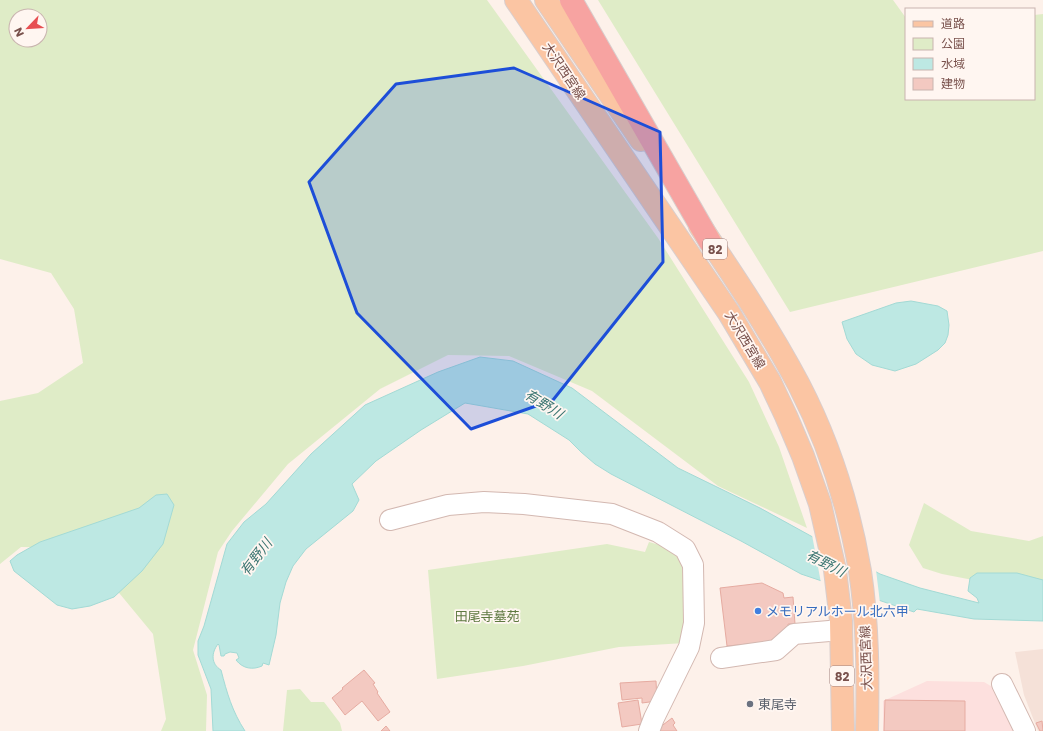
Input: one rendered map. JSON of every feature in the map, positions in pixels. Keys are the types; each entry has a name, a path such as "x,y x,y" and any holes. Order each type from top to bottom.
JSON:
{"highway":[{"path":"572,0 710,242"}],"main road":[{"name":"大沢西宮線","path":"516,0 729,312 770,382 786,416 803,456 820,504 835,570 841,625 843,731"},
{"name":"大沢西宮線","path":"546,0 752,306 799,385 817,424 832,462 848,516 860,572 867,630 867,731"}],"street":[{"path":"390,520 448,505 484,502 524,504 612,514 658,532 685,549 693,565 694,623 689,648 649,731"},
{"path":"721,658 776,650 794,634 841,625"},
{"path":"1002,684 1025,731"}],"highlighted area":[{"path":"514,68 660,132 663,262 553,400 471,429 357,313 309,182 396,84"}],"shaded area":[{"path":"1043,649 1043,731 1038,731 1024,695 1015,652"},
{"path":"927,681 984,682 994,688 1015,731 883,731 883,701"}],"green space":[{"path":"0,0 487,0 658,238 749,382 779,447 807,528 718,486 592,391 509,356 448,355 380,389 288,464 232,531 218,552 193,650 207,695 206,731 161,731 166,719 153,634 82,548 21,547 0,564 0,401 38,393 83,363 74,309 51,273 0,259"},
{"path":"598,0 893,0 905,17 905,100 1035,100 1035,15 1043,14 1043,251 790,312"},
{"path":"924,503 971,531 1029,541 1043,536 1043,589 1025,590 942,574 923,568 909,545"},
{"name":"田尾寺墓苑","path":"649,542 678,550 685,570 685,643 619,647 523,666 437,679 428,570 607,544 645,552"},
{"path":"300,689 311,702 324,702 340,723 342,731 283,731 287,690"}],"water":[{"path":"911,301 938,306 947,311 949,325 948,335 945,343 938,350 916,364 895,371 872,365 856,354 847,339 842,322 896,303"},
{"name":"有野川","path":"480,357 513,361 572,388 678,468 760,508 880,574 920,588 979,603 977,598 968,591 970,578 977,573 1017,573 1043,580 1043,621 974,619 917,609 914,612 801,574 741,541 611,474 595,464 569,440 528,414 465,403 421,430 376,461 352,484 359,500 353,511 306,549 293,566 286,582 280,603 276,635 269,665 263,663 262,666 255,668 245,667 236,660 239,658 237,653 230,652 224,656 221,656 218,644 213,655 214,662 215,665 221,670 230,702 245,731 213,731 211,689 198,655 198,641 204,626 227,544 244,522 266,504 311,454 365,405 438,372"},
{"path":"167,494 174,505 163,544 142,571 114,597 90,606 72,609 57,605 14,571 10,561 17,555 40,542 139,508 156,495"}],"pier":[{"path":"812,535 876,570 880,603 821,583"}],"building":[{"name":"メモリアルホール北六甲","path":"762,583 783,593 784,598 793,597 795,624 788,624 788,628 769,642 727,646 720,588"},
{"path":"364,670 375,683 373,684 378,692 377,693 390,712 378,721 362,701 345,715 332,698"},
{"path":"656,681 657,701 642,703 642,698 622,700 620,683"},
{"path":"638,700 642,724 622,727 618,703"},
{"path":"885,700 965,701 965,731 884,731"},
{"path":"672,718 675,723 673,725 677,731 655,731"},
{"path":"1042,721 1043,731 1040,731 1036,723"},
{"path":"386,726 390,731 381,731"}],"place":[{"name":"メモリアルホール北六甲","path":"758,611"},
{"name":"東尾寺","path":"750,704"}]}
